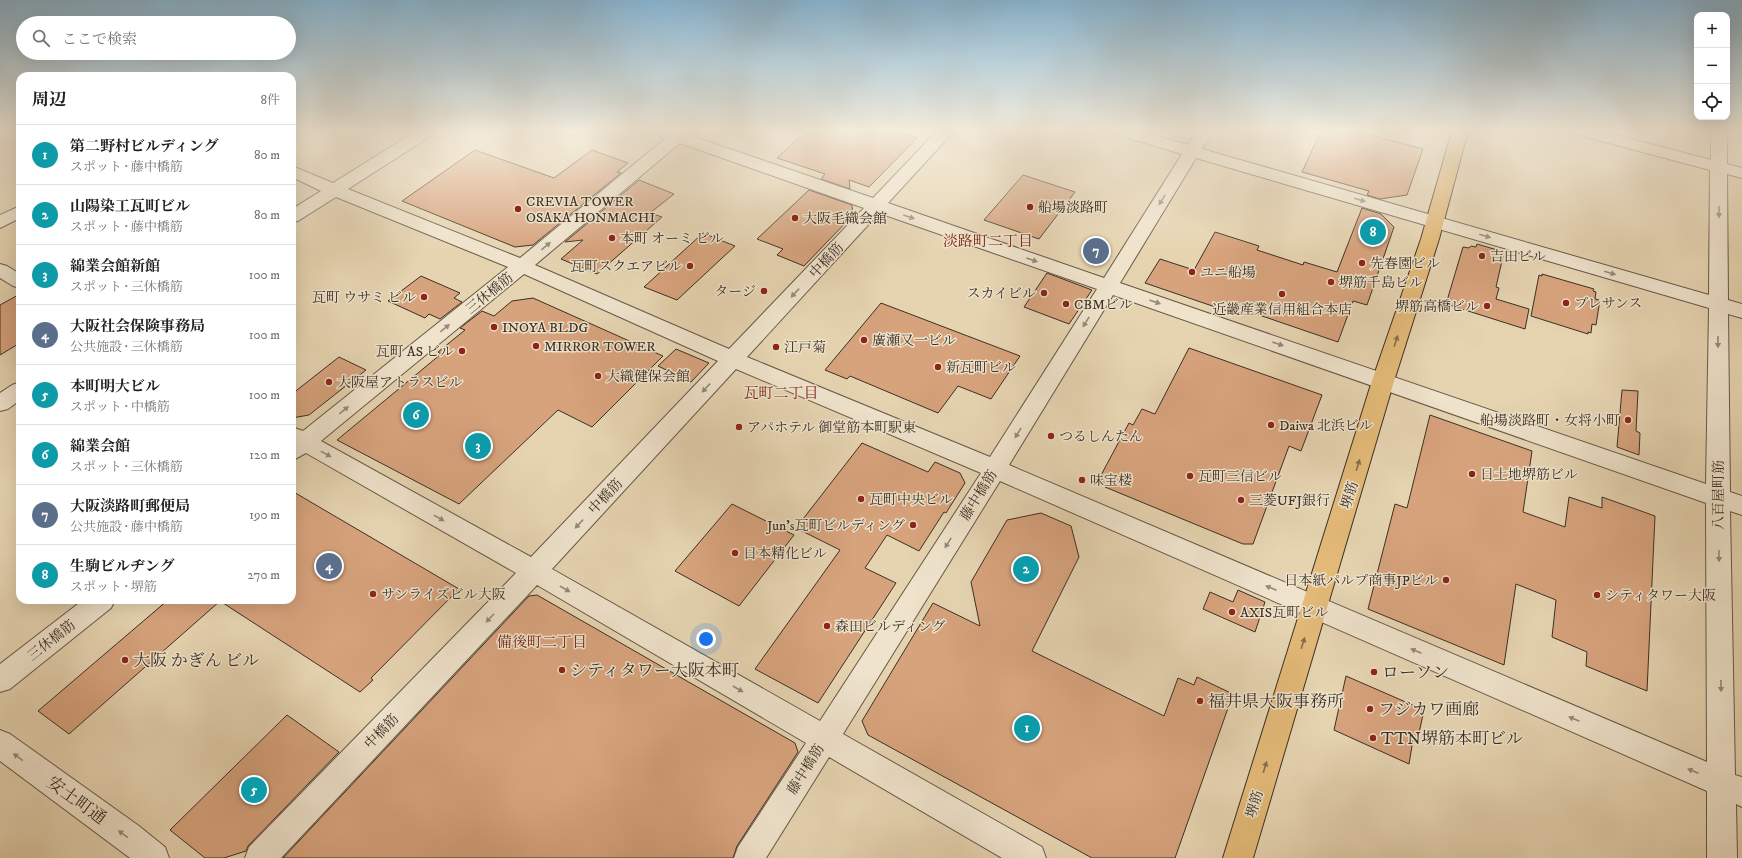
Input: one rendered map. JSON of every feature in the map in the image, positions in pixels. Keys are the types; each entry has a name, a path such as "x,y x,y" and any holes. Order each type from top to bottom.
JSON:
{"main road":[{"name":"堺筋","path":"1238,858 1383,380 1430,239 1448,171"}],"street":[{"path":"296,214 364,171"},
{"name":"三休橋筋","path":"296,443 522,266 631,171"},
{"path":"779,171 876,206 1383,380 1742,506"},
{"name":"中橋筋","path":"260,858 534,571 909,171"},
{"name":"藤中橋筋","path":"749,858 995,469 1180,171"},
{"path":"1259,171 1742,311"},
{"name":"八百屋町筋","path":"1719,171 1718,498 1732,788 1722,858"},
{"path":"296,174 522,266 733,359 995,469 1732,788"},
{"path":"0,222 16,213"},
{"path":"0,270 16,280"},
{"path":"0,403 16,393"},
{"path":"296,443 534,571 1031,858"},
{"name":"三休橋筋","path":"0,680 97,604"},
{"name":"安土町通","path":"0,744 128,837 154,858"}],"building":[{"path":"445,171 534,171 554,178 563,171 618,171 617,172 621,173 533,245 515,247 402,201"},
{"path":"816,171 885,171 869,187 849,180 850,189 821,179 825,174"},
{"path":"1415,171 1407,195 1380,199 1367,195 1369,191 1302,172"},
{"name":"船場淡路町","path":"1023,175 1075,192 1039,239 984,220"},
{"name":"本町 オーミ ビル","path":"639,180 674,194 650,213 662,217 597,274 561,259 583,240 565,242"},
{"path":"809,190 852,205 853,215 804,266 777,255 783,249 757,239"},
{"path":"1362,208 1381,214 1394,227 1367,305 1353,301 1338,342 1230,305 1227,311 1145,283 1160,259 1194,270 1215,232 1259,246 1257,250 1303,265 1304,262 1337,272"},
{"name":"瓦町スクエアビル","path":"703,233 735,246 677,300 644,287"},
{"path":"1477,244 1504,252 1496,287 1499,288 1496,299 1529,309 1525,329 1446,304 1463,247 1476,247"},
{"path":"1047,273 1092,290 1069,324 1024,307"},
{"name":"プレサンス","path":"1542,274 1594,289 1593,291 1596,292 1595,299 1599,300 1599,306 1596,325 1592,324 1591,333 1588,332 1588,334 1531,316 1539,275 1542,276"},
{"name":"瓦町 ウサミ ビル","path":"421,276 460,293 454,298 462,302 440,319 429,314 425,318 388,301"},
{"path":"16,296 16,345 0,355 0,305"},
{"path":"533,298 663,356 592,427 558,410 459,504 337,440 441,354 438,352 465,330 460,328 482,311 494,316 512,301"},
{"name":"新瓦町ビル","path":"881,303 1020,356 991,399 958,386 938,413 850,376 847,379 825,370"},
{"path":"1189,348 1322,395 1301,451 1289,446 1253,544 1243,544 1105,487 1100,477 1129,423 1133,425 1142,409 1155,414"},
{"path":"676,349 709,363 691,382 658,366"},
{"name":"大阪屋アトラスビル","path":"339,357 366,370 309,415 296,417 296,391"},
{"name":"船場淡路町・女将小町","path":"1622,390 1638,391 1636,431 1640,433 1639,455 1617,447"},
{"path":"1430,415 1532,451 1523,512 1565,527 1569,497 1602,508 1602,497 1655,516 1647,691 1586,666 1587,652 1552,637 1556,600 1516,584 1504,665 1368,609 1395,504 1407,508"},
{"path":"862,443 928,472 935,462 960,473 965,483 919,551 887,535 865,568 896,583 818,703 755,669 840,550 796,528"},
{"name":"サンライズビル大阪","path":"296,493 459,589 371,678 373,680 360,692 225,604 296,604"},
{"name":"日本精化ビル","path":"732,504 794,535 739,606 675,571"},
{"path":"1041,513 1071,526 1079,557 1032,651 1164,716 1178,678 1194,685 1197,677 1233,694 1175,858 1092,858 868,735 862,721 933,603 980,626 971,582 1007,520"},
{"name":"AXIS瓦町ビル","path":"1238,590 1265,602 1255,632 1203,609 1210,592 1233,602"},
{"name":"シティタワー大阪本町","path":"537,595 795,743 798,752 737,846 733,858 283,858 529,596"},
{"name":"サンライズビル大阪","path":"163,604 217,604 69,734 38,711"},
{"path":"1346,676 1424,710 1417,742 1413,740 1409,764 1334,730"},
{"path":"287,715 339,752 248,846 246,851 224,858 205,858 170,830"}],"place":[{"name":"船場淡路町","path":"1030,207"},
{"name":"CREVIA TOWER OSAKA HONMACHI","path":"518,209"},
{"name":"大阪毛織会館","path":"795,218"},
{"name":"生駒ビルヂング","path":"1373,232"},
{"name":"本町 オーミ ビル","path":"612,238"},
{"name":"大阪淡路町郵便局","path":"1096,251"},
{"name":"吉田ビル","path":"1482,256"},
{"name":"先春園ビル","path":"1362,263"},
{"name":"瓦町スクエアビル","path":"690,266"},
{"name":"ユニ船場","path":"1192,272"},
{"name":"堺筋千島ビル","path":"1331,282"},
{"name":"タージ","path":"764,291"},
{"name":"スカイビル","path":"1044,293"},
{"name":"近畿産業信用組合本店","path":"1282,294"},
{"name":"瓦町 ウサミ ビル","path":"424,297"},
{"name":"プレサンス","path":"1566,303"},
{"name":"CBMビル","path":"1066,304"},
{"name":"堺筋高橋ビル","path":"1487,306"},
{"name":"INOYA BLDG","path":"494,327"},
{"name":"廣瀬又一ビル","path":"864,340"},
{"name":"MIRROR TOWER","path":"536,346"},
{"name":"江戸菊","path":"776,347"},
{"name":"瓦町 AS ビル","path":"462,351"},
{"name":"新瓦町ビル","path":"938,367"},
{"name":"大織健保会館","path":"598,376"},
{"name":"大阪屋アトラスビル","path":"329,382"},
{"name":"綿業会館","path":"416,415"},
{"name":"船場淡路町・女将小町","path":"1628,420"},
{"name":"Daiwa 北浜ビル","path":"1271,425"},
{"name":"アパホテル 御堂筋本町駅東","path":"739,427"},
{"name":"つるしんたん","path":"1051,436"},
{"name":"綿業会館新館","path":"478,446"},
{"name":"日土地堺筋ビル","path":"1472,474"},
{"name":"瓦町三信ビル","path":"1190,476"},
{"name":"味宝楼","path":"1082,480"},
{"name":"瓦町中央ビル","path":"861,499"},
{"name":"三菱UFJ銀行","path":"1241,500"},
{"name":"Jun’s瓦町ビルディング","path":"913,525"},
{"name":"日本精化ビル","path":"735,553"},
{"name":"大阪社会保険事務局","path":"329,566"},
{"name":"山陽染工瓦町ビル","path":"1026,569"},
{"name":"日本紙パルプ商事JPビル","path":"1446,580"},
{"name":"サンライズビル大阪","path":"373,594"},
{"name":"シティタワー大阪","path":"1597,595"},
{"name":"AXIS瓦町ビル","path":"1232,612"},
{"name":"森田ビルディング","path":"827,626"},
{"name":"大阪 かぎん ビル","path":"125,660"},
{"name":"シティタワー大阪本町","path":"562,670"},
{"name":"ローソン","path":"1374,672"},
{"name":"福井県大阪事務所","path":"1200,701"},
{"name":"フジカワ画廊","path":"1370,709"},
{"name":"第二野村ビルディング","path":"1027,728"},
{"name":"TTN堺筋本町ビル","path":"1373,738"},
{"name":"本町明大ビル","path":"254,790"}],"district":[{"name":"淡路町二丁目","path":"988,241"},
{"name":"瓦町二丁目","path":"781,393"},
{"name":"備後町二丁目","path":"542,642"}]}
